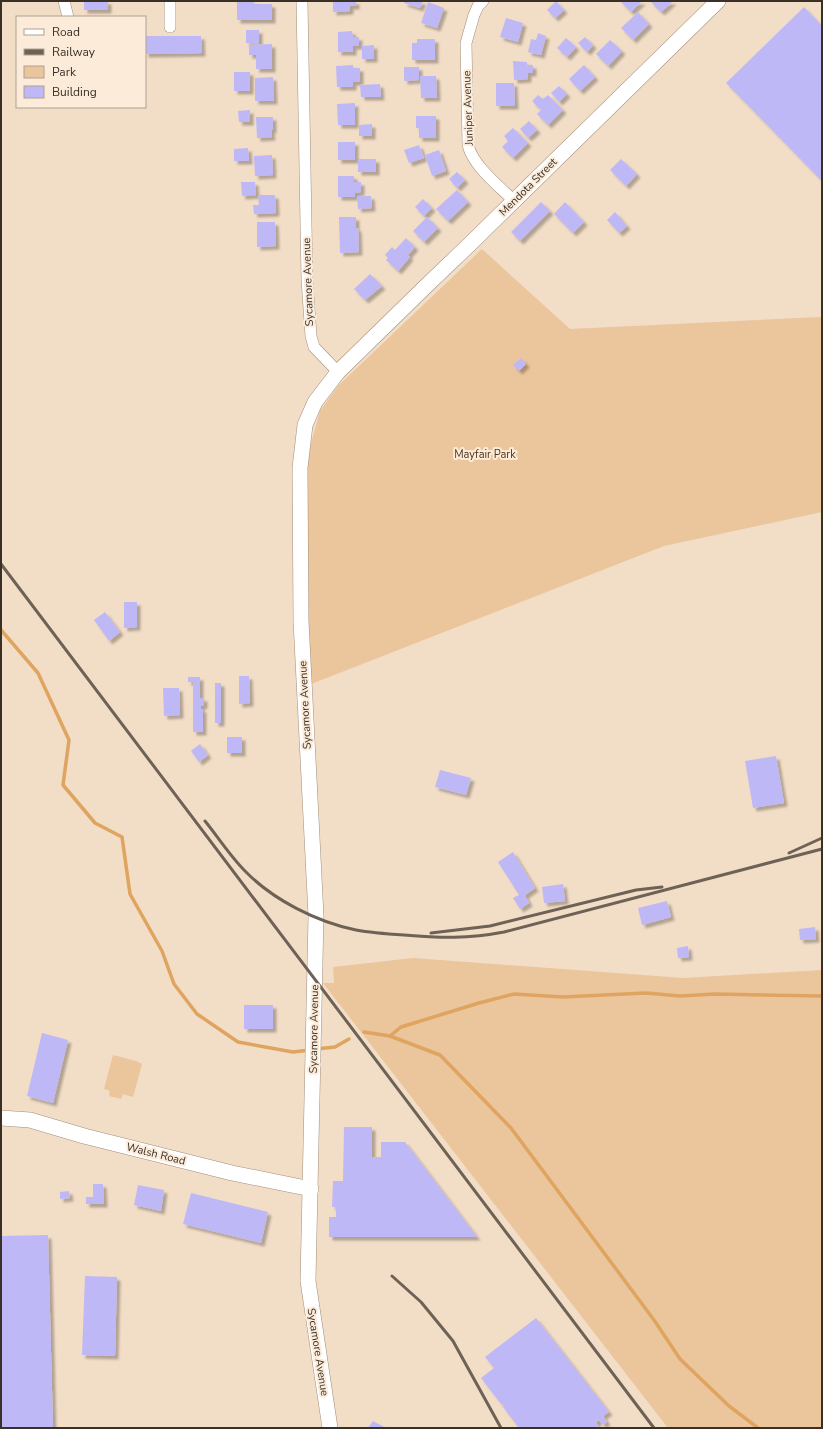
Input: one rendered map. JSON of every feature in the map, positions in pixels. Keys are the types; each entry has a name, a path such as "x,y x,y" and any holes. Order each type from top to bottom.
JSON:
{"street":[{"path":"64,1 68,16"},
{"path":"170,1 170,27"},
{"name":"Sycamore Avenue","path":"302,1 307,280 311,336 314,348 338,372 315,402 305,425 300,468 301,621 316,916 308,1281 330,1428"},
{"name":"Juniper Avenue","path":"483,1 478,6 474,15 466,43 468,145 469,151 475,160 514,201"},
{"name":"Mendota Street","path":"338,372 718,1"},
{"name":"Walsh Road","path":"1,1118 30,1120 84,1136 188,1162 311,1189"}],"green space":[{"name":"Mayfair Park","path":"482,249 570,329 822,317 822,512 664,546 306,686 306,479 309,451 320,411 338,386"},
{"path":"413,958 683,978 822,970 822,1428 668,1428 323,983 334,983 333,967"},
{"path":"113,1055 142,1064 133,1097 123,1094 121,1099 109,1096 110,1091 104,1089"}],"building":[{"path":"84,1 108,1 108,10 84,10"},
{"path":"237,1 254,1 254,4 272,4 272,20 237,20"},
{"path":"333,1 356,1 356,6 350,6 350,11 333,12"},
{"path":"405,1 423,1 420,8 404,3"},
{"path":"556,1 564,10 555,18 547,10"},
{"path":"620,1 642,1 631,12"},
{"path":"650,1 673,1 661,12"},
{"path":"428,2 444,8 437,28 421,23"},
{"path":"804,7 822,26 822,181 726,83"},
{"path":"638,12 649,24 633,40 621,28"},
{"path":"506,18 523,23 518,42 500,37"},
{"path":"246,30 259,30 259,44 246,43"},
{"path":"352,31 353,37 359,37 359,46 353,46 353,52 338,52 338,32"},
{"path":"538,33 546,36 541,55 528,52 531,39 536,40"},
{"path":"146,36 201,36 202,53 146,54"},
{"path":"585,37 593,45 587,52 578,43"},
{"path":"566,38 576,47 567,57 557,48"},
{"path":"417,39 435,39 435,60 412,60 412,43 417,43"},
{"path":"610,40 622,51 608,66 596,54"},
{"path":"272,44 272,69 256,69 256,55 249,55 249,45"},
{"path":"374,45 374,59 362,59 362,46"},
{"path":"513,61 527,62 527,65 533,65 533,73 528,73 528,79 514,80"},
{"path":"353,65 353,68 360,68 360,82 353,82 353,87 337,87 336,66"},
{"path":"584,65 595,77 580,91 569,79"},
{"path":"404,67 419,67 419,80 404,81"},
{"path":"234,72 250,72 250,91 234,91"},
{"path":"420,76 436,76 437,98 421,98"},
{"path":"273,77 274,101 255,101 255,78"},
{"path":"496,83 514,83 515,106 496,106"},
{"path":"380,84 381,97 361,97 360,85"},
{"path":"559,86 567,94 559,102 551,93"},
{"path":"538,95 543,99 548,95 563,110 548,125 537,114 541,110 532,101"},
{"path":"355,103 355,125 338,125 337,104"},
{"path":"250,110 250,122 239,122 238,111"},
{"path":"416,116 436,116 436,138 419,138 419,128 416,128"},
{"path":"256,117 273,117 273,130 271,130 272,137 257,138"},
{"path":"529,121 537,130 528,138 520,129"},
{"path":"372,124 372,136 359,136 359,125"},
{"path":"513,128 528,143 513,158 502,147 508,141 504,136"},
{"path":"338,142 355,142 355,160 338,160"},
{"path":"419,145 424,158 409,163 404,150"},
{"path":"248,148 249,161 234,161 234,149"},
{"path":"439,150 446,171 432,176 425,155"},
{"path":"272,155 273,175 255,176 254,156"},
{"path":"358,159 376,159 376,172 358,172"},
{"path":"621,159 637,174 626,186 610,170"},
{"path":"457,172 465,180 457,188 449,179"},
{"path":"338,176 354,176 354,182 361,182 361,192 355,193 355,197 338,197"},
{"path":"241,182 255,182 256,195 242,196"},
{"path":"457,190 468,202 448,221 436,209"},
{"path":"258,195 275,195 276,213 254,214 253,205 259,205"},
{"path":"357,196 371,196 372,208 358,209"},
{"path":"423,199 432,208 424,216 415,207"},
{"path":"541,202 550,211 520,241 511,232"},
{"path":"565,202 584,222 573,233 554,214"},
{"path":"615,212 627,226 619,233 607,220"},
{"path":"339,217 356,217 359,252 340,253"},
{"path":"427,217 438,228 424,242 413,231"},
{"path":"257,222 275,222 276,246 257,247"},
{"path":"406,238 415,247 408,255 410,257 398,271 386,260 388,258 385,255 392,247 395,250"},
{"path":"370,274 382,286 365,300 354,289"},
{"path":"521,358 526,364 519,371 513,365"},
{"path":"124,602 137,602 137,627 124,628"},
{"path":"105,612 120,632 109,641 94,620"},
{"path":"239,676 249,676 250,703 239,704"},
{"path":"188,677 200,677 200,698 204,698 204,705 201,706 201,709 203,709 203,732 193,732 193,682 188,682"},
{"path":"215,683 221,683 221,723 215,723"},
{"path":"163,688 179,688 180,715 164,716"},
{"path":"227,737 242,737 242,753 227,753"},
{"path":"200,744 208,755 199,762 191,751"},
{"path":"776,756 784,803 753,808 745,761"},
{"path":"440,770 471,778 466,795 435,787"},
{"path":"513,852 535,888 525,895 529,903 520,909 513,898 519,895 498,862"},
{"path":"563,884 565,901 544,903 542,887"},
{"path":"667,901 671,917 642,925 638,908"},
{"path":"815,927 816,939 800,940 799,929"},
{"path":"688,946 689,957 678,958 677,948"},
{"path":"244,1005 273,1005 273,1029 244,1029"},
{"path":"42,1033 68,1040 53,1103 27,1096"},
{"path":"344,1127 372,1127 372,1157 381,1157 381,1142 405,1142 477,1237 329,1237 329,1217 336,1217 336,1207 332,1207 333,1181 343,1181"},
{"path":"93,1184 103,1184 104,1204 86,1204 86,1197 93,1197"},
{"path":"138,1185 164,1190 161,1211 134,1205"},
{"path":"69,1191 70,1198 60,1199 60,1192"},
{"path":"191,1193 268,1212 261,1243 183,1224"},
{"path":"48,1235 53,1428 1,1428 1,1236"},
{"path":"85,1276 117,1277 115,1356 82,1355"},
{"path":"536,1318 609,1412 603,1416 607,1422 603,1425 599,1420 596,1423 600,1428 519,1428 503,1407 504,1406 502,1403 501,1404 481,1378 494,1368 485,1357"},
{"path":"373,1421 386,1428 368,1428"}],"waterway":[{"path":"1,630 38,673 69,740 63,785 95,823 122,837 130,894 162,951 174,984 197,1014 238,1042 293,1052 310,1050"},
{"path":"390,1036 401,1027 514,994 563,997 646,993 680,996 715,994 822,996"},
{"path":"364,1032 390,1036 440,1055 511,1128 654,1320 680,1359 729,1406 758,1428"},
{"path":"316,1049 335,1047 349,1039"}],"railway":[{"path":"1,564 654,1428"},
{"path":"205,821 229,853 256,882 296,908 326,921 356,930 430,937 466,937 504,932 822,849"},
{"path":"789,853 822,838"},
{"path":"431,933 490,926 636,890 662,887"},
{"path":"392,1276 421,1302 453,1341 501,1428"}]}
